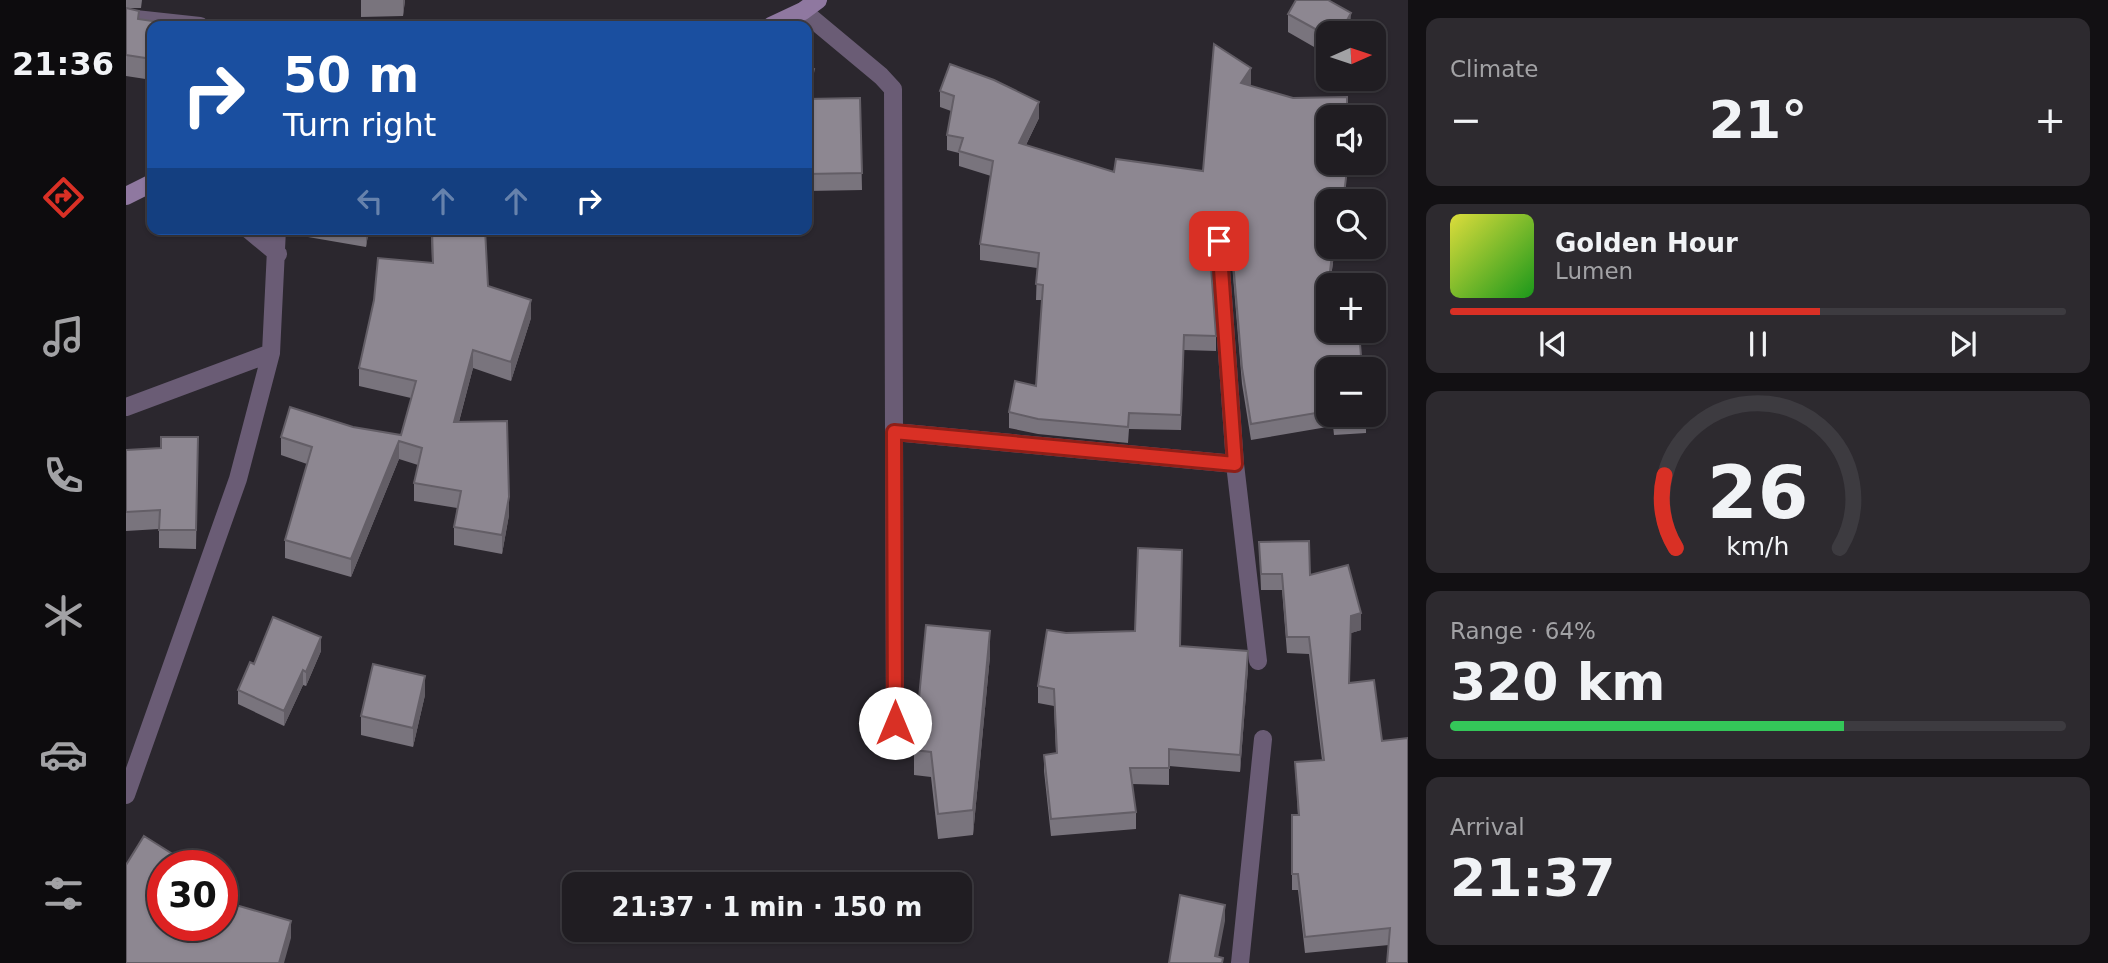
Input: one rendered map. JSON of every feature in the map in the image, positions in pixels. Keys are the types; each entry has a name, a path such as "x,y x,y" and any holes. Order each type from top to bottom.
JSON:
{"main road":[{"path":"782,21 818,0"},
{"path":"126,196 147,186"}],"street":[{"path":"803,11 893,89 895,723"},
{"path":"126,18 154,21"},
{"path":"255,235 278,254"},
{"path":"126,795 238,479 271,353 278,254 276,235"},
{"path":"1219,241 1235,464 1258,661"},
{"path":"126,407 271,353"},
{"path":"894,432 1235,464"},
{"path":"1240,963 1263,739"}],"building":[{"path":"1296,0 1328,0 1351,13 1347,21 1316,21 1316,29 1288,14"},
{"path":"126,8 139,11 138,19 152,21 147,21 147,58 126,55"},
{"path":"1214,44 1251,68 1241,83 1293,98 1347,97 1347,105 1316,105 1316,175 1346,175 1346,178 1345,189 1316,189 1316,259 1332,259 1330,273 1316,273 1316,343 1360,343 1361,357 1316,357 1316,413 1251,424 1242,368 1230,225 1223,215 1212,216 1208,226 1216,336 1184,335 1181,415 1129,413 1128,427 1038,419 1009,412 1015,381 1036,386 1043,285 1036,284 1039,253 980,244 993,161 959,151 963,138 947,135 954,96 940,91 950,64 994,80 1039,102 1019,143 1114,172 1116,159 1203,171"},
{"path":"860,98 862,173 812,174 812,99"},
{"path":"432,235 485,235 488,286 531,300 511,362 473,350 454,422 507,421 509,497 502,535 454,527 461,491 414,483 422,448 399,441 351,559 285,540 312,447 281,437 290,407 353,427 401,435 416,381 359,368 374,300 378,258 433,263"},
{"path":"161,437 198,437 196,530 159,530 160,510 126,512 126,450 161,448"},
{"path":"1309,541 1310,575 1348,565 1361,613 1351,616 1349,683 1374,680 1382,741 1408,738 1408,963 1387,963 1390,928 1305,937 1298,874 1292,874 1292,815 1299,815 1295,762 1324,760 1309,637 1287,637 1282,574 1261,574 1259,542"},
{"path":"1138,548 1182,550 1180,646 1248,651 1240,755 1169,749 1169,768 1130,768 1136,812 1051,819 1044,755 1057,753 1054,689 1038,686 1047,630 1066,633 1135,631"},
{"path":"273,617 321,637 306,672 303,670 284,711 238,690 250,662 254,664"},
{"path":"926,625 990,631 973,810 938,814 931,752 914,750"},
{"path":"373,664 425,676 413,728 361,716"},
{"path":"144,836 166,850 147,850 147,941 238,941 238,906 291,921 279,963 126,963 126,865"},
{"path":"1180,895 1225,905 1215,956 1223,958 1222,963 1169,963"}],"route":[{"path":"895,723 894,432 1235,464 1219,241"}]}
